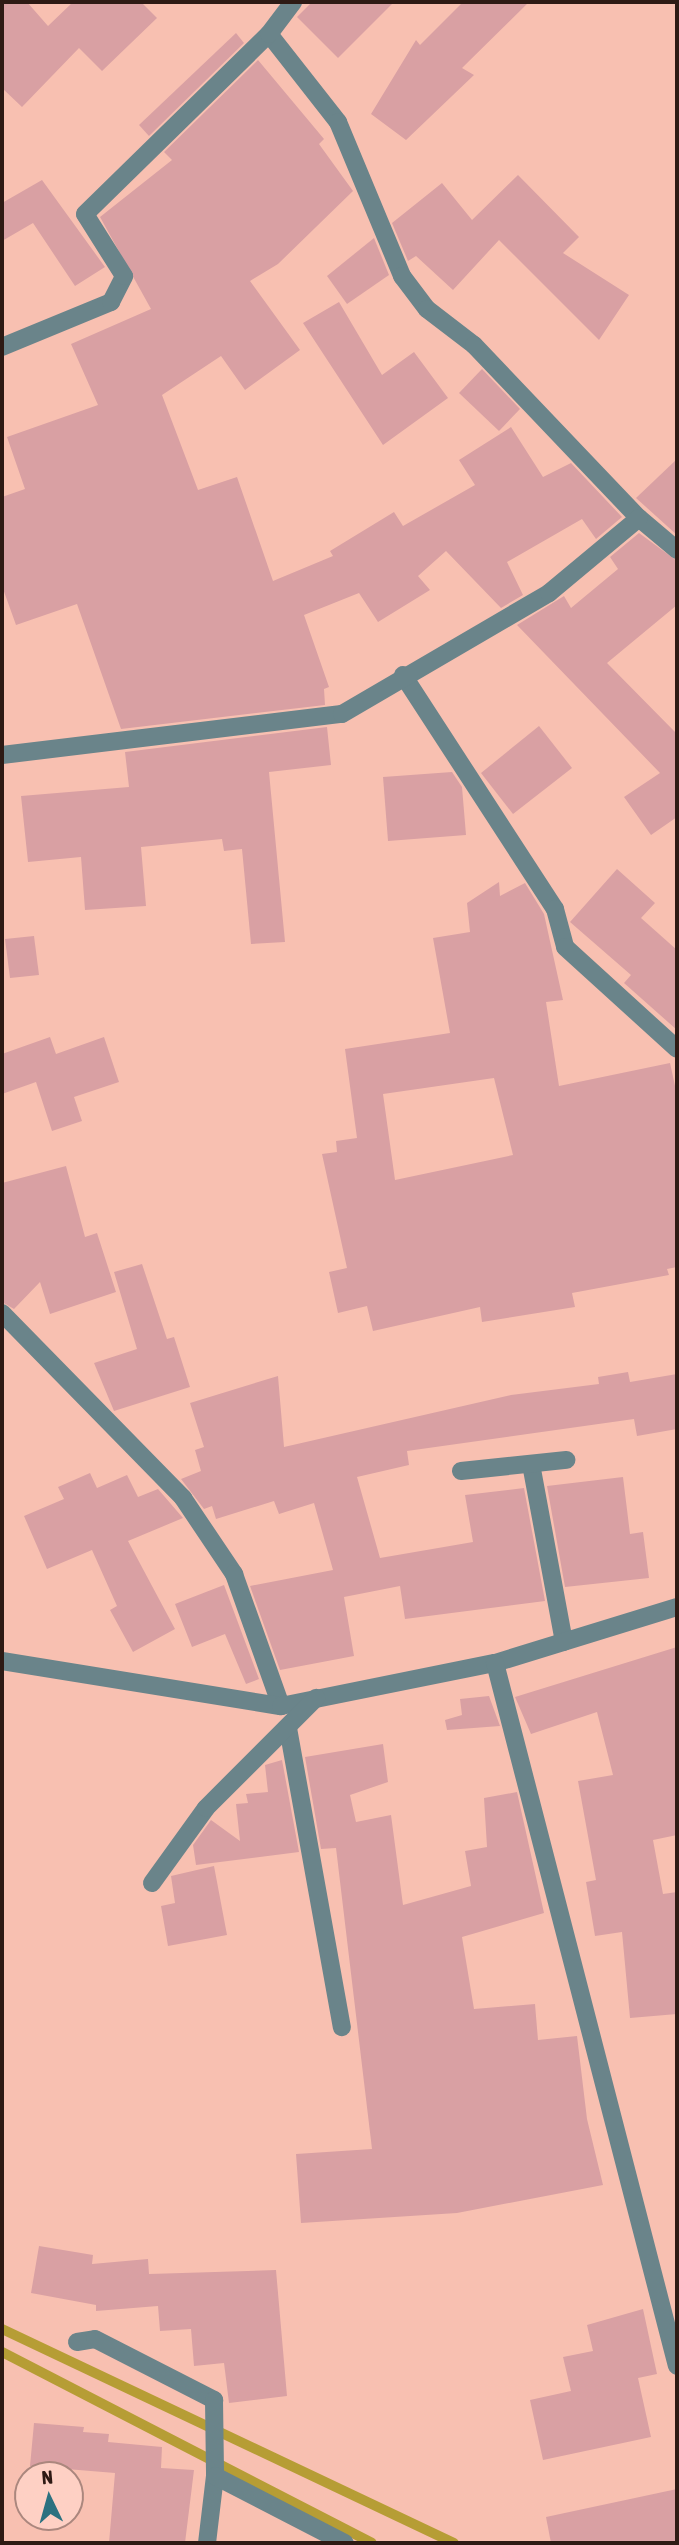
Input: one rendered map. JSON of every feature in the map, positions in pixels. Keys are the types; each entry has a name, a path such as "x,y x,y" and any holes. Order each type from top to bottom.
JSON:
{"street":[{"path":"2,347 111,302 124,276 85,214 269,34 293,2"},
{"path":"269,34 338,122 402,276 427,309 474,345 639,518 677,550"},
{"path":"2,755 342,714 403,675 549,593 639,518"},
{"path":"403,675 555,909 565,947 677,1049"},
{"path":"2,1313 183,1498 234,1574 281,1706"},
{"path":"461,1471 566,1460"},
{"path":"531,1464 564,1642"},
{"path":"2,1661 281,1706 495,1663 677,1607"},
{"path":"495,1663 677,2366"},
{"path":"152,1882 206,1808 316,1698"},
{"path":"288,1728 342,2027"},
{"path":"77,2342 95,2339 214,2400 215,2476 207,2543"},
{"path":"215,2476 345,2543"}],"building":[{"path":"2,2 27,2 48,26 73,2 141,2 157,18 102,71 79,48 22,107 2,88"},
{"path":"312,2 394,2 338,58 297,17"},
{"path":"463,2 529,2 462,68 474,75 406,140 371,114 416,40 420,45"},
{"path":"236,33 244,43 149,136 139,125"},
{"path":"258,60 324,139 319,144 353,191 278,264 250,281 300,350 245,390 221,356 162,395 198,490 237,477 273,581 333,556 330,551 394,512 403,526 475,485 459,460 511,427 543,477 571,463 622,517 596,539 582,519 507,562 523,595 501,608 446,551 418,576 430,590 378,622 359,593 304,615 329,687 324,689 325,705 121,729 77,604 16,625 2,586 2,497 25,489 7,437 98,405 71,344 151,309 100,217 172,160 164,152"},
{"path":"518,175 579,237 563,253 629,295 599,340 499,240 453,290 416,256 408,261 392,223 442,183 472,220"},
{"path":"42,180 105,267 75,286 33,223 2,241 2,203"},
{"path":"374,238 389,275 347,304 327,276"},
{"path":"339,302 382,375 414,352 448,398 383,445 303,323"},
{"path":"482,369 520,409 499,431 459,393"},
{"path":"677,459 677,535 636,498"},
{"path":"639,533 677,561 677,605 607,663 677,734 677,817 651,835 624,797 660,773 517,625 564,596 571,608 618,569 610,557"},
{"path":"539,726 572,768 513,814 481,773"},
{"path":"327,727 331,765 269,772 285,942 251,944 242,849 224,851 222,839 141,847 146,906 85,910 81,857 28,862 21,796 129,787 125,752"},
{"path":"452,772 462,787 466,835 388,841 383,777"},
{"path":"617,869 655,903 641,918 677,950 677,1030 624,983 631,975 570,922"},
{"path":"499,882 500,896 525,883 544,914 563,1000 546,1002 559,1086 670,1063 677,1095 677,1267 667,1269 669,1275 572,1293 575,1307 482,1322 480,1307 373,1331 367,1306 338,1313 329,1272 347,1268 322,1154 337,1152 336,1141 357,1138 345,1049 450,1033 433,938 470,932 467,903","holes":["494,1078 513,1155 395,1180 383,1094"]},
{"path":"34,936 39,975 10,978 5,939"},
{"path":"50,1037 56,1054 104,1037 119,1082 74,1097 82,1121 52,1131 36,1082 2,1094 2,1054"},
{"path":"66,1166 85,1237 97,1233 116,1292 50,1314 40,1282 14,1309 2,1302 2,1183"},
{"path":"142,1264 167,1339 174,1337 190,1387 114,1411 94,1363 137,1349 114,1272"},
{"path":"628,1372 630,1382 677,1374 677,1429 637,1436 634,1419 407,1451 409,1465 357,1477 380,1558 473,1542 465,1495 524,1488 545,1601 405,1619 400,1586 344,1597 354,1656 280,1670 250,1586 333,1570 314,1503 279,1514 274,1501 216,1519 212,1506 204,1509 181,1479 201,1471 195,1450 204,1447 190,1403 278,1376 284,1447 511,1395 599,1384 598,1377"},
{"path":"90,1473 97,1488 127,1475 138,1497 158,1489 183,1518 128,1541 175,1629 133,1652 110,1610 117,1606 92,1550 47,1569 24,1516 64,1499 58,1487"},
{"path":"623,1477 630,1534 643,1532 649,1578 565,1587 547,1486"},
{"path":"224,1585 259,1679 246,1684 225,1634 192,1647 175,1604"},
{"path":"677,1647 677,1835 653,1840 663,1894 677,1892 677,2014 630,2018 622,1932 595,1936 586,1882 596,1880 578,1781 613,1775 597,1712 531,1734 515,1697"},
{"path":"489,1696 500,1726 447,1730 445,1720 462,1715 460,1699"},
{"path":"383,1744 388,1782 350,1795 356,1822 391,1815 403,1905 471,1886 465,1851 487,1847 484,1798 517,1792 544,1913 462,1937 474,2009 535,2004 538,2040 577,2036 587,2119 603,2185 457,2213 301,2223 296,2154 372,2149 336,1848 321,1849 305,1757"},
{"path":"282,1760 299,1852 196,1865 193,1845 211,1820 240,1841 236,1804 248,1803 246,1794 268,1792 265,1765"},
{"path":"214,1866 227,1935 168,1946 161,1906 175,1903 171,1876"},
{"path":"39,2246 93,2255 92,2264 148,2259 149,2274 276,2270 287,2396 229,2403 224,2363 194,2366 191,2329 160,2331 158,2306 96,2311 96,2305 31,2293"},
{"path":"643,2309 657,2374 638,2378 651,2437 543,2460 530,2400 571,2391 563,2357 593,2351 587,2325"},
{"path":"34,2423 84,2427 83,2432 109,2434 108,2442 162,2447 161,2468 194,2470 185,2543 109,2543 115,2473 84,2470 84,2461 30,2461"},
{"path":"677,2489 677,2543 551,2543 546,2517"}],"waterway":[{"path":"2,2329 454,2543"},
{"path":"2,2352 372,2543"}]}
